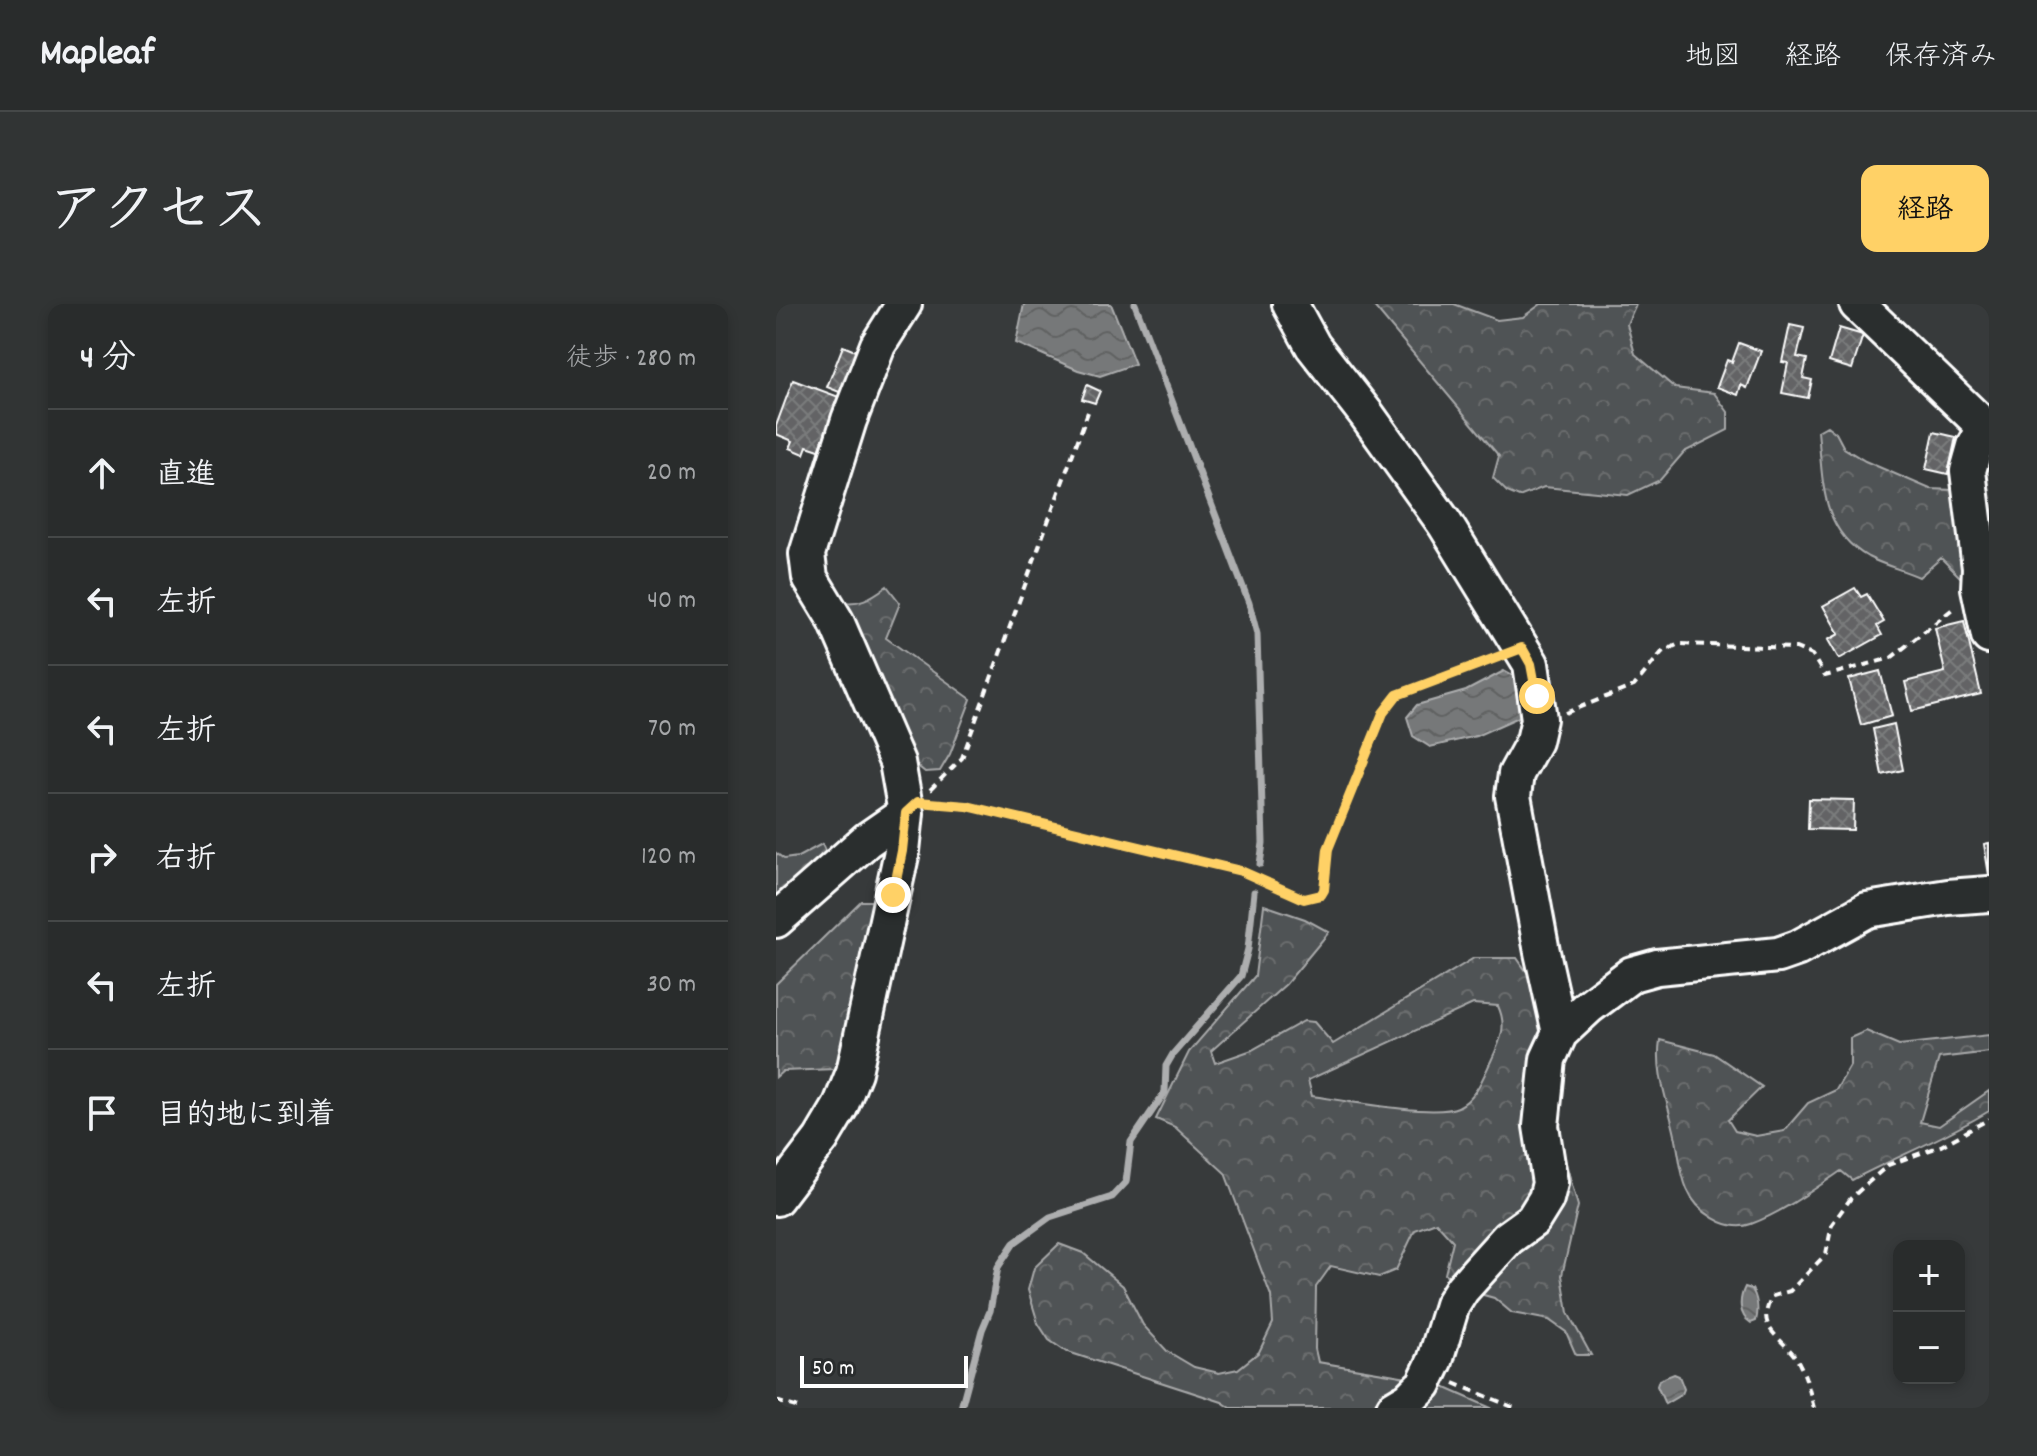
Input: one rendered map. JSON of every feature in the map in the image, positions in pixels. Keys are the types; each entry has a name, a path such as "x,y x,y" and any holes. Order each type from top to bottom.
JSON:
{"street":[{"path":"776,1198 821,1139 840,1107 854,1072 912,807 897,762 836,621 810,578 807,554 849,420 878,345 904,304"},
{"path":"1290,304 1313,346 1445,524 1531,664 1539,719 1534,741 1516,774 1513,796 1560,1033"},
{"path":"1857,304 1987,430 1975,446 1968,471 1980,568 1979,588 1989,636"},
{"path":"776,920 867,840 912,807"},
{"path":"1394,1408 1424,1384 1452,1305 1462,1289 1508,1238 1533,1220 1546,1199 1550,1183 1541,1126 1548,1059 1560,1033 1588,1007 1632,974 1657,967 1778,955 1798,948 1867,910 1989,894"}],"path":[{"path":"912,807 962,758 1088,412"},
{"path":"1539,719 1561,715 1634,686 1662,652 1679,644 1796,648 1812,655 1825,676 1891,658 1979,588"},
{"path":"912,807 967,806 1241,871 1293,895 1312,898 1321,895 1324,890 1328,849 1383,713 1397,695 1522,648"},
{"path":"1814,1408 1799,1362 1768,1325 1764,1313 1767,1305 1773,1296 1790,1291 1826,1254 1832,1224 1851,1198 1888,1165 1941,1146 1989,1119"},
{"path":"1429,1373 1515,1408"},
{"path":"776,1401 799,1408"}],"green space":[{"path":"1372,304 1454,304 1497,320 1523,317 1541,304 1636,304 1627,324 1635,354 1675,388 1714,393 1728,412 1728,430 1684,452 1660,480 1628,495 1544,487 1519,497 1507,492 1493,478 1499,456"},
{"path":"1827,426 1836,433 1844,448 1865,461 1930,489 1954,490 1964,581 1941,558 1919,577 1880,563 1852,546 1832,518 1823,485 1818,431"},
{"path":"887,586 900,603 886,638 971,699 950,754 940,771 925,772 914,763 838,601 864,600"},
{"path":"822,844 828,857 776,903 776,853 784,859 798,857"},
{"path":"861,901 878,901 852,1031 835,1069 783,1071 776,1077 776,984"},
{"path":"1264,905 1305,919 1329,932 1286,984 1211,1051 1215,1063 1252,1050 1304,1021 1314,1022 1333,1044 1474,958 1517,958 1535,984 1556,1128 1578,1206 1562,1275 1568,1313 1591,1355 1576,1355 1566,1332 1549,1320 1512,1313 1494,1298 1473,1292 1445,1274 1453,1241 1436,1222 1415,1230 1396,1270 1379,1277 1331,1266 1316,1287 1315,1349 1318,1362 1413,1378 1441,1386 1491,1408 1231,1408 1222,1402 1065,1351 1049,1340 1038,1323 1028,1290 1034,1268 1059,1244 1083,1253 1123,1286 1143,1325 1167,1351 1194,1367 1219,1373 1238,1369 1259,1352 1273,1323 1271,1296 1225,1173 1175,1127 1156,1119 1189,1052 1255,976","holes":["1473,1004 1498,1006 1502,1034 1497,1048 1478,1088 1458,1107 1446,1110 1409,1109 1312,1096 1308,1080"]},
{"path":"1866,1031 1899,1045 1989,1035 1989,1052 1939,1058 1920,1122 1939,1126 1989,1091 1989,1111 1852,1180 1841,1171 1786,1207 1751,1224 1723,1223 1697,1205 1683,1176 1661,1076 1660,1040 1714,1054 1762,1087 1728,1120 1735,1131 1756,1136 1784,1131 1808,1103 1836,1090 1850,1066 1850,1038"}],"water":[{"path":"1024,304 1111,304 1135,364 1100,376 1078,370 1016,343"},
{"path":"1504,671 1518,679 1527,702 1519,717 1476,736 1430,747 1413,736 1407,717 1417,705 1466,691"},
{"path":"1745,1287 1752,1289 1756,1297 1756,1321 1751,1323 1744,1316 1741,1306"},
{"path":"1674,1374 1679,1376 1684,1389 1682,1394 1665,1404 1657,1386 1659,1380"}],"building":[{"path":"1790,325 1804,328 1797,357 1807,359 1803,378 1812,380 1808,398 1782,393 1788,363 1782,362"},
{"path":"1839,328 1863,335 1852,369 1829,362"},
{"path":"1739,343 1761,351 1747,388 1741,385 1738,395 1717,387 1727,360 1732,362"},
{"path":"843,346 860,353 844,394 827,387"},
{"path":"793,380 839,397 819,450 807,446 804,454 790,448 793,441 776,434 776,426"},
{"path":"1087,385 1100,391 1095,403 1082,399"},
{"path":"1934,432 1956,437 1948,474 1926,469"},
{"path":"1855,588 1861,597 1867,594 1884,622 1877,626 1882,635 1839,659 1828,640 1839,634 1823,606"},
{"path":"1964,621 1981,694 1912,711 1905,682 1945,672 1935,628"},
{"path":"1880,671 1892,716 1861,725 1849,679"},
{"path":"1894,724 1903,770 1882,775 1873,729"},
{"path":"1809,799 1854,800 1853,830 1808,829"},
{"path":"1989,843 1989,875 1984,844"}],"waterway":[{"path":"1135,304 1249,603 1257,634 1263,843 1260,864"},
{"path":"961,1408 990,1311 998,1267 1014,1243 1050,1217 1112,1197 1126,1182 1131,1142 1165,1092 1166,1066 1241,976 1248,949 1254,892"}],"route":[{"path":"893,895 906,813 918,802 967,806 1241,871 1293,895 1312,898 1321,895 1324,890 1328,849 1383,713 1397,695 1522,648 1531,664 1537,696"}]}
